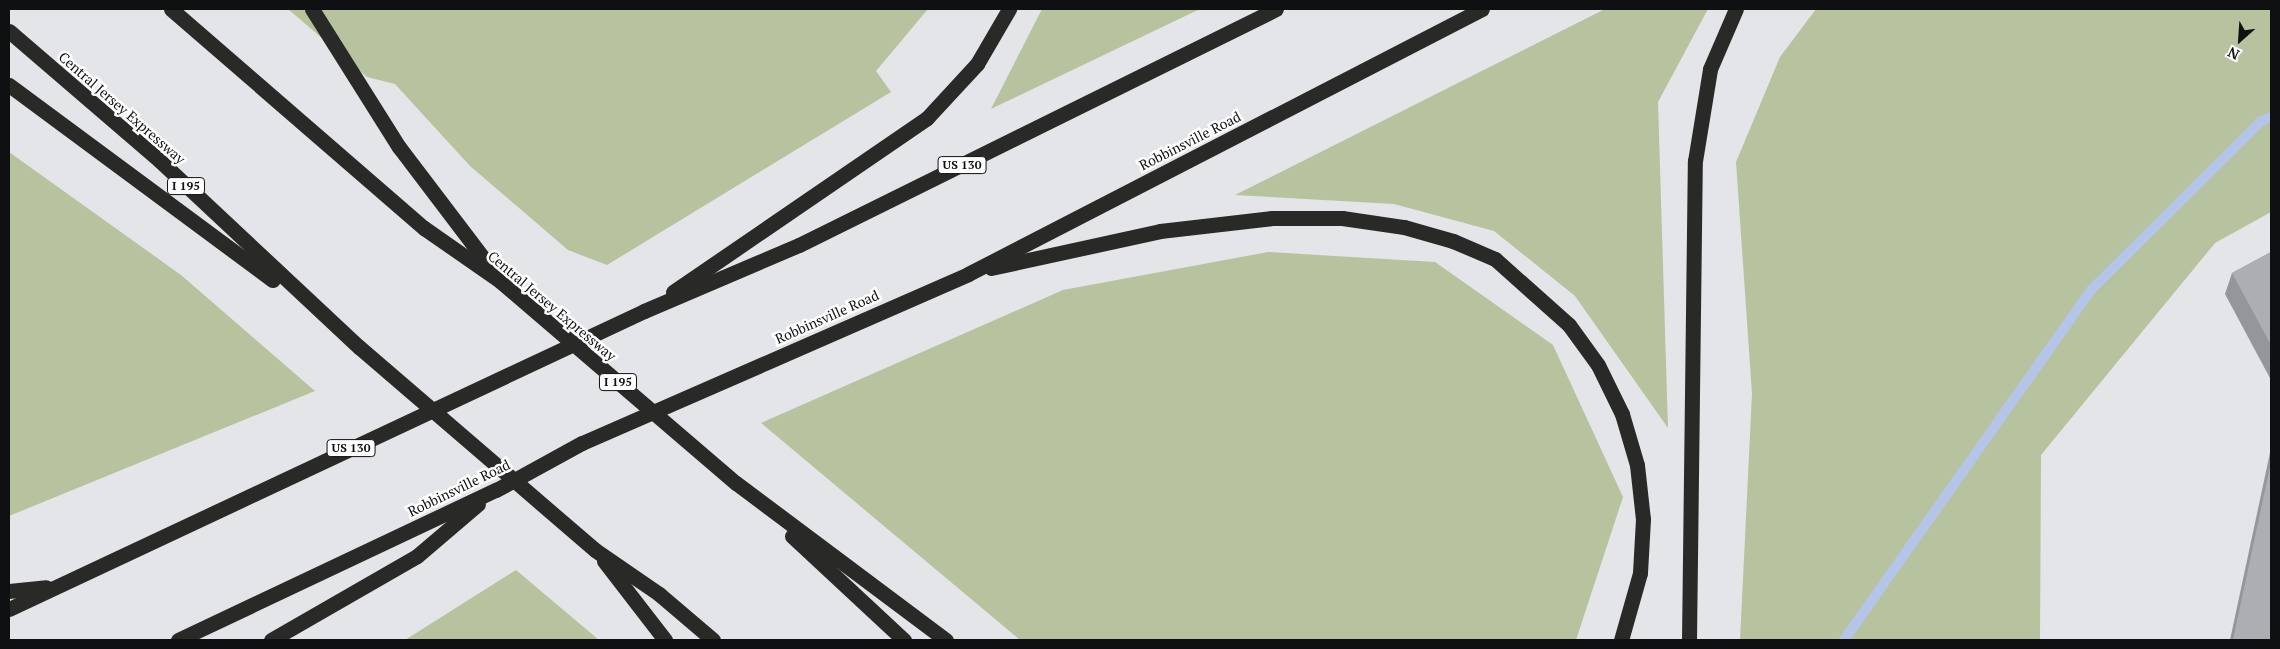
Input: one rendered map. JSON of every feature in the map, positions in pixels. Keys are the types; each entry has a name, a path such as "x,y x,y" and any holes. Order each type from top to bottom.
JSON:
{"highway":[{"name":"Central Jersey Expressway","path":"171,9 424,228 500,281 736,483 904,640"},
{"path":"312,9 400,146 500,281"},
{"path":"644,311 928,118 977,64 1009,9"},
{"name":"US 130","path":"9,609 644,311 799,245 1276,9"},
{"name":"Robbinsville Road","path":"178,640 496,490 582,442 968,274 1482,9"},
{"path":"1689,640 1694,161 1710,69 1736,9"},
{"name":"Central Jersey Expressway","path":"9,31 158,160 359,347 595,550 659,594 712,640"},
{"path":"9,85 248,260 359,347"},
{"path":"968,274 1160,230 1272,218 1342,218 1404,227 1453,240 1495,259 1569,325 1598,365 1622,414 1638,465 1643,519 1640,573 1621,640"},
{"path":"736,483 946,640"},
{"path":"272,640 418,556 496,490"},
{"path":"595,550 665,640"},
{"path":"9,591 58,586"}],"green space":[{"path":"288,9 928,9 876,71 891,92 607,265 568,250 470,166 395,84 367,77"},
{"path":"1042,9 1200,9 991,109"},
{"path":"1605,9 1708,9 1658,102 1668,428 1575,296 1494,231 1394,204 1235,195"},
{"path":"1816,9 2271,9 2271,212 2215,243 2041,455 2040,640 1740,640 1752,394 1736,162 1780,57"},
{"path":"9,152 181,275 315,391 9,516"},
{"path":"1268,252 1435,262 1553,345 1623,497 1576,640 1020,640 761,423 1063,290"},
{"path":"516,570 599,640 405,640"}],"building":[{"path":"2271,252 2271,345 2232,273"},
{"path":"2271,462 2271,640 2233,640"}],"waterway":[{"path":"1844,640 2091,290 2261,121 2271,117"}]}
